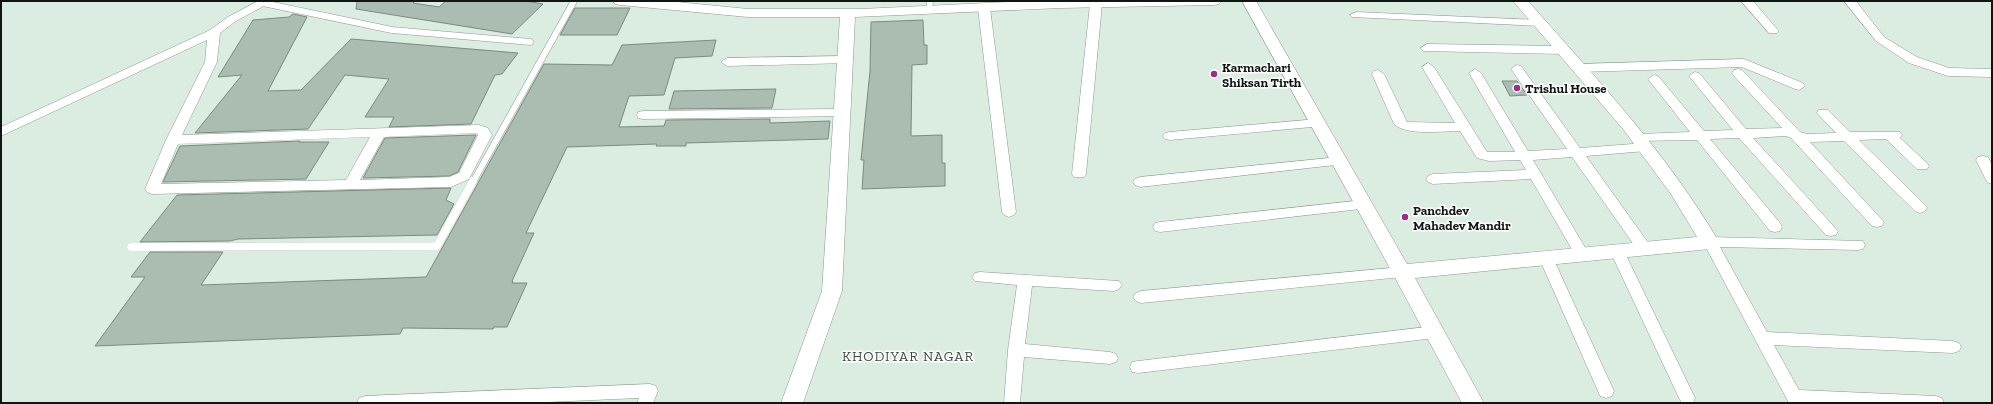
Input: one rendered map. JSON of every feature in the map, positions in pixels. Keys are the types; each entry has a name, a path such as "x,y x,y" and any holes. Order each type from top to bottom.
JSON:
{"street":[{"path":"620,1 748,13 848,13 929,5 984,8 1214,1"},
{"path":"1249,1 1402,272 1473,403"},
{"path":"1520,1 1580,68 1642,143 1678,190 1710,242 1796,399 1936,403"},
{"path":"1747,1 1773,31"},
{"path":"1850,1 1880,39 1913,60 1948,72 1992,73"},
{"path":"1,132 214,32 232,19 265,2"},
{"path":"1079,174 1096,4"},
{"path":"984,8 1009,212"},
{"path":"792,403 832,291 848,13"},
{"path":"1356,15 1540,23"},
{"path":"173,140 479,129 483,131 485,135 464,176 452,182 152,189 173,140 211,62 214,32"},
{"path":"1427,48 1564,50"},
{"path":"727,62 845,60"},
{"path":"1580,68 1744,63 1799,86"},
{"path":"1428,67 1463,127 1482,155 1488,157 1576,153 1700,135 1793,132 1806,138 1892,135 1922,166"},
{"path":"1517,69 1644,248"},
{"path":"1475,72 1582,254"},
{"path":"1738,73 1877,222"},
{"path":"1378,74 1402,125 1414,127 1463,127"},
{"path":"1695,76 1742,133 1830,231"},
{"path":"1654,79 1775,227"},
{"path":"643,115 842,113"},
{"path":"1823,113 1920,208"},
{"path":"1170,136 1318,123"},
{"path":"350,185 379,133"},
{"path":"1983,160 1992,179"},
{"path":"1140,182 1339,161"},
{"path":"1433,179 1535,174"},
{"path":"1160,227 1364,205"},
{"path":"1141,297 1710,242 1858,245"},
{"path":"1617,251 1688,398"},
{"path":"1546,258 1606,391"},
{"path":"980,277 1025,278 1114,285"},
{"path":"1012,403 1016,350 1025,278"},
{"path":"1138,367 1435,332"},
{"path":"1763,338 1953,347"},
{"path":"1016,350 1110,358"},
{"path":"365,403 650,390 645,403"}],"lane":[{"path":"131,247 437,246 574,1"},
{"path":"265,2 392,30 530,42"}],"building":[{"path":"357,1 415,1 413,3 439,7 446,1 526,1 543,4 512,34 356,9"},
{"path":"575,8 630,8 617,35 560,35"},
{"path":"293,14 307,17 268,91 301,90 351,39 518,53 502,74 495,75 471,124 389,127 394,117 365,117 389,79 345,75 308,129 195,133 242,75 218,77 253,20 289,17"},
{"path":"923,20 924,45 927,45 927,64 912,65 911,136 942,135 942,163 945,163 945,186 862,189 864,160 861,160 870,71 871,22"},
{"path":"716,40 712,56 675,58 664,95 629,96 619,127 664,126 666,120 770,119 770,123 830,121 828,139 686,143 686,146 656,146 657,144 567,147 526,233 534,233 512,283 527,283 507,327 494,327 493,329 403,328 400,334 95,346 145,277 131,277 150,252 223,252 201,285 426,277 544,64 612,65 622,45"},
{"name":"Trishul House","path":"1502,81 1517,81 1527,95 1510,96"},
{"path":"776,89 772,108 669,109 674,91"},
{"path":"476,135 458,172 449,176 363,178 385,138"},
{"path":"300,141 299,142 329,142 306,179 163,182 180,146"},
{"path":"451,188 446,200 454,204 437,235 140,242 177,195"}],"place":[{"name":"Karmachari Shiksan Tirth","path":"1214,74"},
{"name":"Trishul House","path":"1517,88"},
{"name":"Panchdev Mahadev Mandir","path":"1405,217"}],"district":[{"name":"KHODIYAR NAGAR","path":"908,356"}]}
